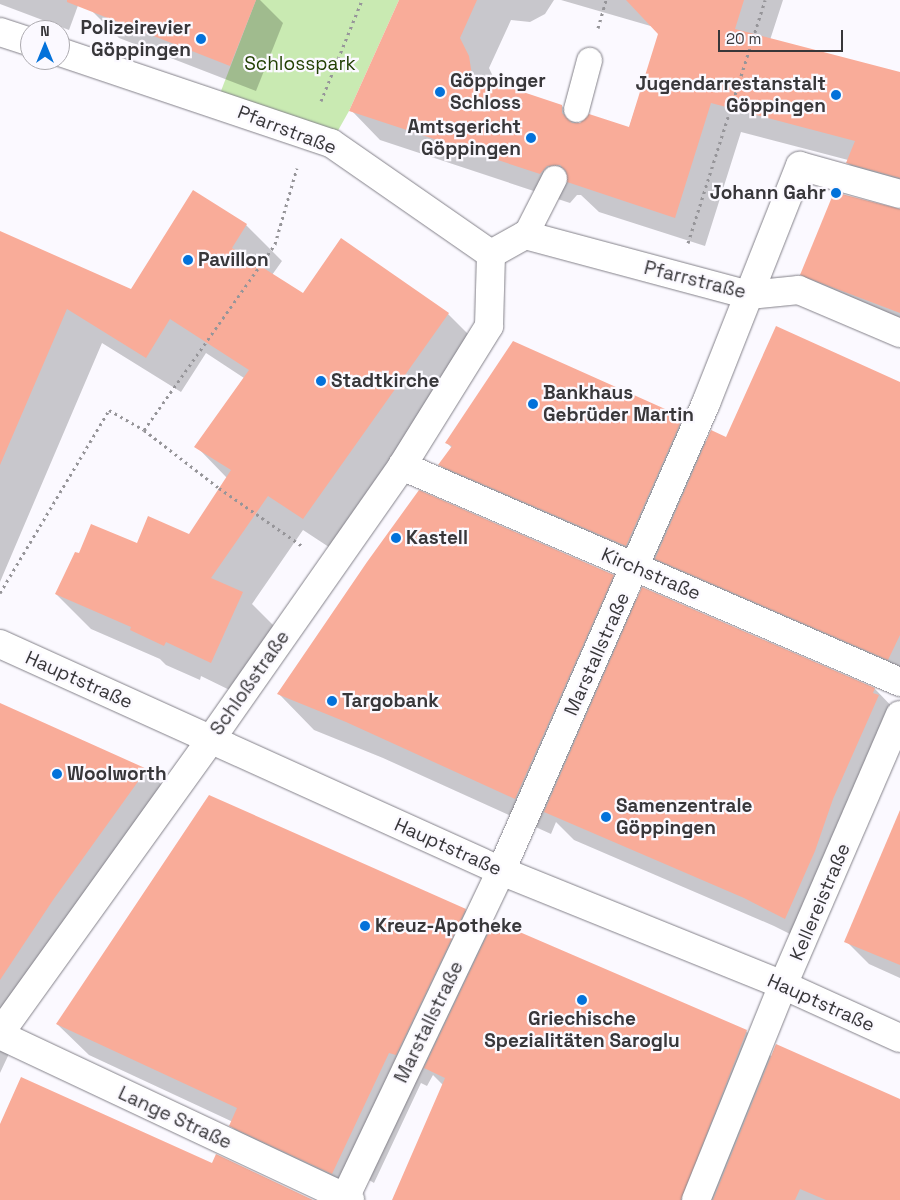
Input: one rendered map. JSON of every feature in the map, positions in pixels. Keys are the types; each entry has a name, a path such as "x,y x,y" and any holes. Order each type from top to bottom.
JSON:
{"street":[{"path":"0,32 20,39"},
{"name":"Pfarrstraße","path":"70,55 331,143 491,254"},
{"name":"Marstallstraße","path":"346,1199 501,872 706,403 800,166 900,194"},
{"name":"Pfarrstraße","path":"525,235 749,295 799,290 900,333"},
{"path":"491,254 525,235"},
{"name":"Schloßstraße","path":"0,1034 211,739 402,466 489,326 491,254"},
{"name":"Kirchstraße","path":"402,466 900,682"},
{"name":"Hauptstraße","path":"0,644 501,872 783,985 900,1038"},
{"name":"Kellereistraße","path":"696,1200 783,985 900,715"},
{"name":"Lange Straße","path":"0,1034 346,1199"}],"lane":[{"path":"576,109 590,60"},
{"path":"525,235 554,178"}],"path":[{"path":"144,430 275,244 307,134 362,0"},
{"path":"677,276 765,0"},
{"path":"0,593 109,410 144,430 219,488 331,567"}],"green space":[{"name":"Schlosspark","path":"256,0 399,0 349,111 331,143 216,104"}],"building":[{"name":"Polizeirevier Göppingen","path":"67,0 256,0 230,66 67,2"},
{"name":"Göppinger Schloss","path":"399,0 477,0 460,38 469,56 472,75 562,105 562,113 572,123 580,123 589,114 629,127 658,34 626,0 744,0 735,29 900,72 900,178 846,163 855,141 711,103 675,218 567,182 566,171 560,165 547,166 540,174 349,111"},
{"path":"193,190 247,224 232,248 303,293 341,238 449,313 303,519 268,496 211,578 243,592 211,663 166,642 164,646 130,630 131,627 55,594 75,552 79,553 91,524 137,543 148,516 189,534 231,470 194,447 249,370 170,319 146,358 67,309 0,465 0,231 131,289"},
{"path":"834,192 900,209 900,313 800,275"},
{"path":"776,326 900,382 900,635 888,660 655,559 711,430 726,437"},
{"path":"513,341 683,417 626,546 438,465 452,446 445,443"},
{"path":"419,490 614,575 515,799 346,722 277,694 367,562"},
{"path":"642,587 875,688 873,693 879,695 833,799 815,851 785,919 744,898 544,812"},
{"path":"0,703 147,769 53,900 0,980"},
{"path":"209,795 466,909 396,1055 389,1053 332,1174 229,1126 237,1108 56,1024"},
{"path":"900,810 900,965 844,942"},
{"path":"494,921 747,1030 681,1200 392,1200 445,1078 424,1068"},
{"path":"776,1044 900,1099 900,1200 826,1200 800,1189 795,1200 713,1200"},
{"path":"21,1077 212,1163 216,1154 313,1200 0,1200 0,1124"}],"place":[{"name":"Polizeirevier Göppingen","path":"201,39"},
{"name":"Göppinger Schloss","path":"440,92"},
{"name":"Jugendarrestanstalt Göppingen","path":"836,95"},
{"name":"Amtsgericht Göppingen","path":"531,138"},
{"name":"Johann Gahr","path":"836,193"},
{"name":"Pavillon","path":"188,260"},
{"name":"Stadtkirche","path":"321,381"},
{"name":"Bankhaus Gebrüder Martin","path":"533,404"},
{"name":"Kastell","path":"396,538"},
{"name":"Targobank","path":"332,701"},
{"name":"Woolworth","path":"57,774"},
{"name":"Samenzentrale Göppingen","path":"606,817"},
{"name":"Kreuz-Apotheke","path":"365,926"},
{"name":"Griechische Spezialitäten Saroglu","path":"582,1000"}]}
